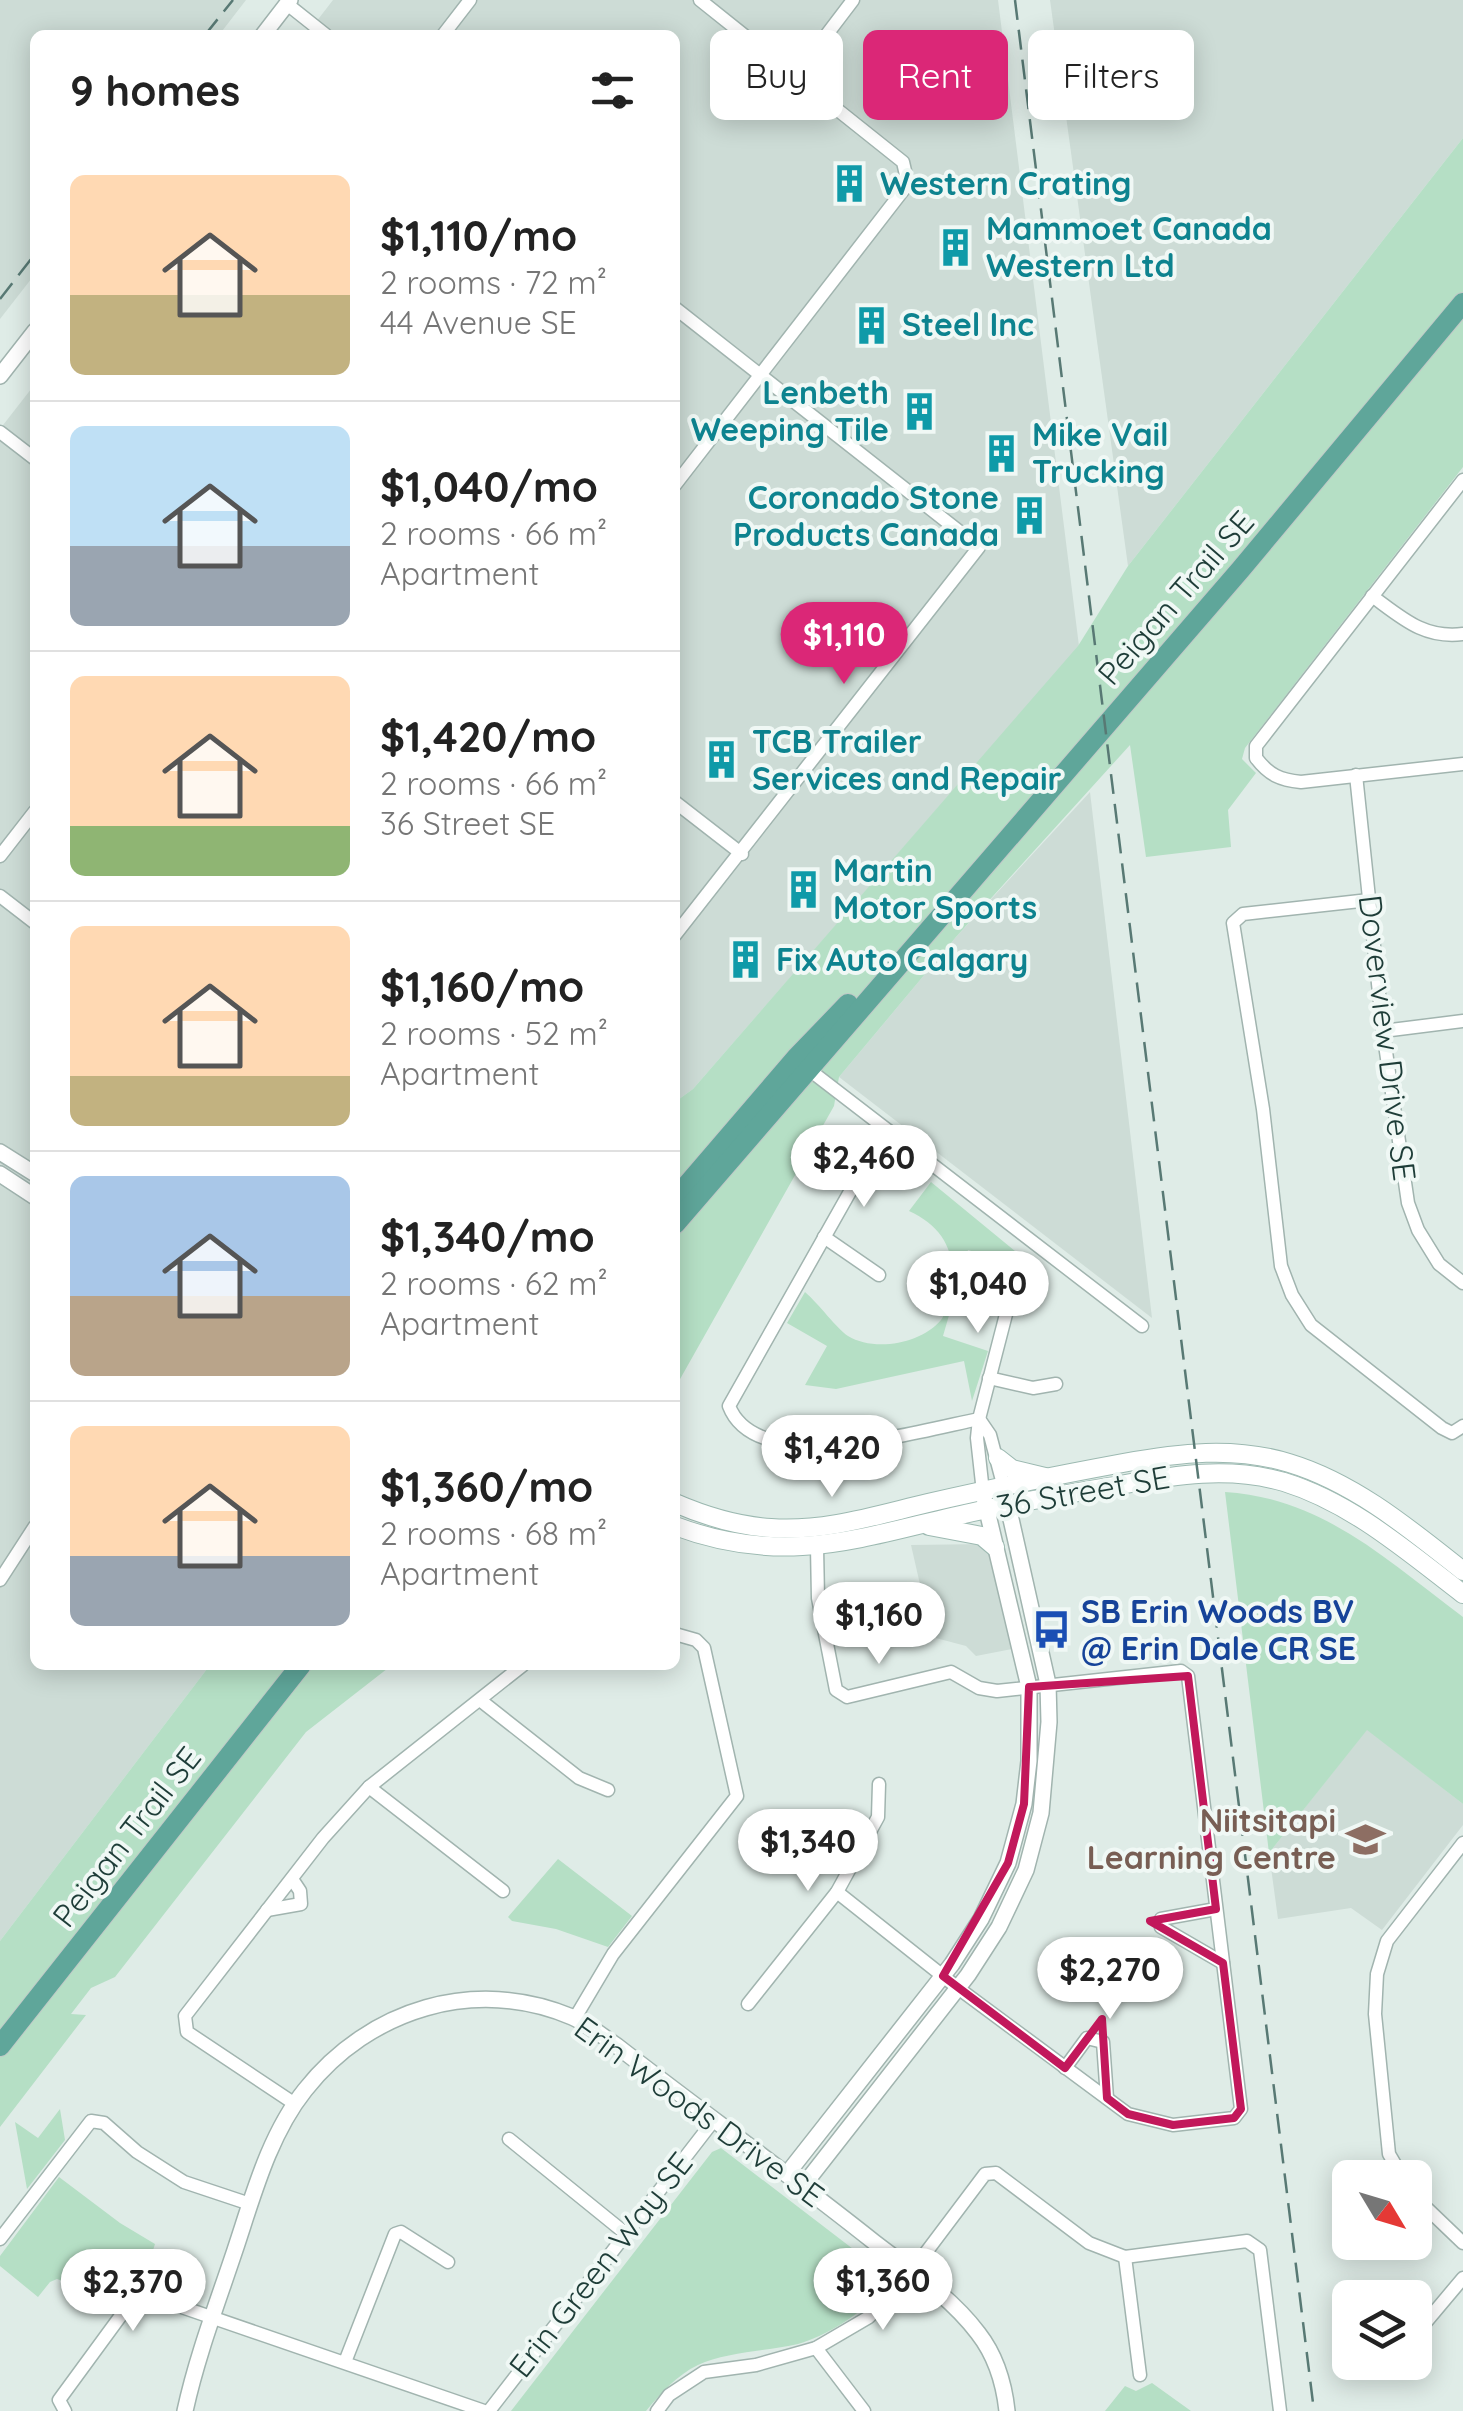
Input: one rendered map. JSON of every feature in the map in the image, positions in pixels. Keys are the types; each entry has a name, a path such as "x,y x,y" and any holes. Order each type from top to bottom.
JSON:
{"main road":[{"name":"Peigan Trail SE","path":"680,1194 929,926 1192,627 1463,303"},
{"name":"Peigan Trail SE","path":"680,1218 802,1064"},
{"name":"36 Street SE","path":"1006,1497 1045,1477 1196,1452 1268,1457 1293,1464 1366,1498 1463,1570"},
{"path":"998,1458 1012,1469 1045,1477"},
{"name":"36 Street SE","path":"680,1506 738,1523 816,1528 1006,1497 1199,1472 1258,1476 1287,1483 1352,1514 1463,1594"},
{"name":"36 Street SE","path":"680,1528 735,1544 817,1547 923,1525 985,1501"},
{"path":"923,1525 982,1536 995,1547"},
{"name":"Peigan Trail SE","path":"0,2046 297,1670"}],"street":[{"path":"447,30 470,0"},
{"path":"700,0 738,30"},
{"path":"830,30 853,0"},
{"path":"267,30 289,2 320,30"},
{"path":"680,478 908,184 908,170 903,162 843,113"},
{"path":"680,312 979,547 680,929"},
{"path":"0,376 30,337"},
{"path":"0,432 30,455"},
{"path":"1463,480 1256,746 1256,758 1266,770 1281,780 1301,782 1463,764"},
{"path":"1372,596 1415,628 1442,636 1463,634"},
{"name":"Doverview Drive SE","path":"1356,775 1383,1030 1408,1203 1418,1230 1439,1264 1463,1282"},
{"path":"680,806 742,854"},
{"path":"0,856 30,818"},
{"path":"0,896 30,919"},
{"path":"1369,900 1244,914 1233,923 1263,1109 1281,1266 1292,1295 1311,1325 1442,1428 1452,1433 1463,1426"},
{"path":"1383,1030 1463,1021"},
{"path":"802,1064 1142,1326"},
{"path":"0,1152 30,1171"},
{"path":"873,1160 860,1174 729,1406 734,1421 760,1436 817,1446 856,1444 979,1419"},
{"path":"0,1174 30,1195"},
{"path":"824,1237 880,1275"},
{"path":"787,2174 943,1976 982,1918 1008,1863 1024,1804 1029,1761 1029,1687 985,1501 977,1438 1012,1291 1024,1278"},
{"path":"989,1378 1033,1388 1056,1384"},
{"path":"802,2186 958,1988 999,1927 1026,1870 1042,1812 1048,1684 998,1458 979,1419"},
{"path":"0,1580 30,1534"},
{"path":"817,1547 818,1598 836,1690 847,1697 952,1672 979,1688 997,1690 1181,1671 1188,1676 1242,2109 1234,2118 1173,2125 1128,2114 837,1892"},
{"path":"575,2018 613,1954 737,1796 704,1648 696,1640 680,1635"},
{"path":"295,2104 186,2032 185,2016 369,1787 517,1670"},
{"path":"480,1700 579,1778 608,1790"},
{"path":"748,2004 837,1892 878,1816 879,1784"},
{"path":"369,1787 503,1891"},
{"path":"1392,2160 1374,2014 1378,1974 1386,1942 1463,1842"},
{"path":"267,1910 301,1904 300,1891 292,1879"},
{"path":"1216,1909 1162,1919 1161,1927 1223,1963"},
{"name":"Erin Woods Drive SE","path":"185,2411 212,2315 250,2204 276,2138 295,2104 333,2058 366,2032 433,2004 506,1999 575,2018 617,2046 912,2272 980,2334 996,2362 1007,2411"},
{"path":"1064,2068 1087,2038 1103,2042 1107,2098"},
{"name":"Erin Green Way SE","path":"65,2411 59,2400 133,2299 144,2294 486,2411 714,2120"},
{"path":"0,2239 90,2121 104,2123 137,2152 184,2182 250,2204"},
{"path":"509,2138 625,2233"},
{"path":"656,2411 669,2395 704,2372 756,2364 816,2348 868,2317 912,2272 985,2174 996,2173 1089,2243 1125,2257 1254,2243 1260,2250 1280,2411"},
{"path":"1432,2216 1463,2243"},
{"path":"345,2362 394,2234 402,2232 448,2262"},
{"path":"1125,2257 1140,2376"},
{"path":"1432,2315 1463,2278"},
{"path":"816,2348 864,2411"}],"highlighted area":[{"path":"1188,1676 1216,1909 1150,1921 1223,1963 1241,2109 1234,2118 1173,2125 1128,2114 1107,2098 1102,2019 1065,2068 943,1976 1008,1863 1024,1804 1029,1687"}],"shaded area":[{"path":"0,0 246,0 223,30 30,30 30,280 0,319"},
{"path":"333,0 998,0 1002,30 863,30 863,120 1008,120 1008,80 1079,646 693,1089 680,1098 680,30 310,30"},
{"path":"1050,0 1463,0 1463,138 1128,566 1067,120 1194,120 1194,30 1054,30"},
{"path":"30,390 30,1670 206,1670 0,1941 0,429"},
{"path":"1090,792 1152,1318 839,1077 956,937"},
{"path":"987,1544 1012,1649 976,1656 966,1646 932,1637 911,1545"},
{"name":"Niitsitapi Learning Centre","path":"1367,1729 1463,1804 1463,1825 1382,1930 1351,1908 1278,1919 1269,1853"}],"green space":[{"path":"1463,138 1463,467 1245,748 1242,759 1256,773 1228,810 1231,847 1146,857 1130,745 956,937 839,1077 834,1106 680,1379 680,1098 693,1089 1078,646 1128,566"},
{"path":"931,1182 1032,1265 1018,1265 968,1250 943,1336 988,1351 972,1401 964,1361 836,1389 805,1385 827,1346 787,1323 805,1292 844,1333 871,1344 910,1340 942,1318 951,1285 951,1258 933,1226 909,1211"},
{"path":"1225,1492 1293,1506 1324,1519 1381,1554 1463,1617 1463,1804 1367,1730 1269,1853"},
{"path":"206,1670 386,1670 306,1732 115,1977 91,1988 71,2014 86,2015 0,2127 0,1941"},
{"path":"558,1859 632,1916 608,1947 508,1917"},
{"path":"60,2109 65,2140 27,2189 15,2122 38,2138"},
{"path":"721,2148 887,2275 874,2297 851,2318 810,2340 698,2365 676,2379 646,2411 511,2411 712,2152"},
{"path":"59,2177 155,2244 142,2284 126,2292 119,2302 57,2279 38,2297 0,2266 0,2256"},
{"path":"1152,2383 1191,2411 1105,2411 1125,2386 1136,2391"}],"railway":[{"path":"209,30 233,0"},
{"path":"1015,0 1314,2411"},
{"path":"0,299 30,260"}],"place":[{"name":"Western Crating","path":"850,184"},
{"name":"Mammoet Canada Western Ltd","path":"956,247"},
{"name":"Steel Inc","path":"872,325"},
{"name":"Lenbeth Weeping Tile","path":"919,411"},
{"name":"Mike Vail Trucking","path":"1002,453"},
{"name":"Coronado Stone Products Canada","path":"1029,516"},
{"name":"TCB Trailer Services and Repair","path":"722,760"},
{"name":"Martin Motor Sports","path":"803,889"},
{"name":"Fix Auto Calgary","path":"746,960"},
{"name":"SB Erin Woods BV @ Erin Dale CR SE","path":"1051,1630"},
{"name":"Niitsitapi Learning Centre","path":"1366,1839"}]}
